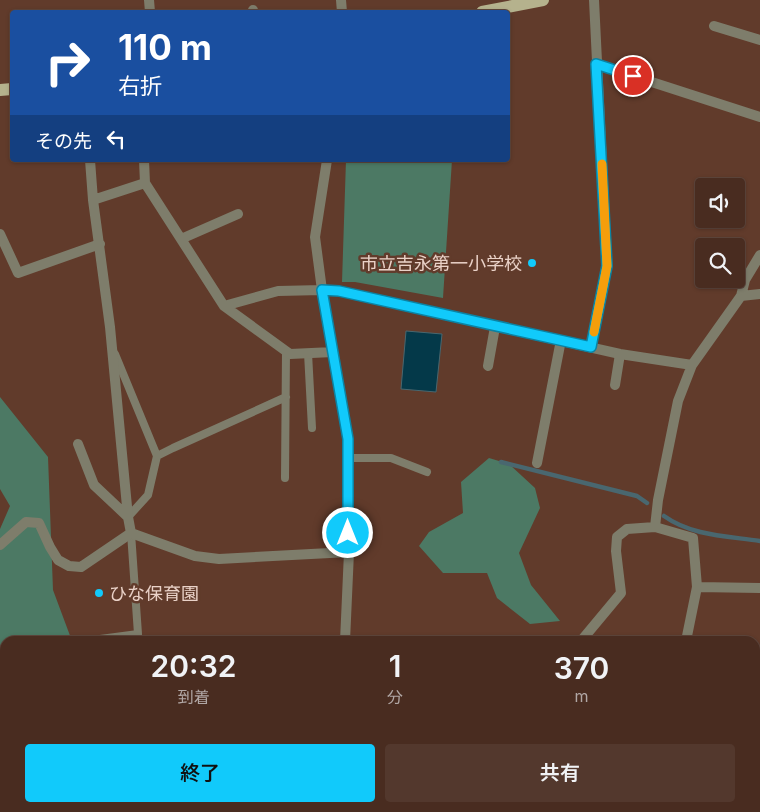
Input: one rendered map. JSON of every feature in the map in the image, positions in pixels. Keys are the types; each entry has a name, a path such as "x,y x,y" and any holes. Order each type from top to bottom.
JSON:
{"main road":[{"path":"492,10 542,0"}],"street":[{"path":"591,347 607,266 594,0"},
{"path":"714,26 760,40"},
{"path":"596,64 760,117"},
{"path":"90,162 131,533"},
{"path":"144,162 145,183 224,306 290,354 333,352"},
{"path":"327,162 315,237 322,290 348,439 348,552 345,636"},
{"path":"93,200 145,183"},
{"path":"181,239 238,214"},
{"path":"0,234 18,273 100,244"},
{"path":"655,527 658,500 678,401 692,365 741,296 745,280 760,256"},
{"path":"224,306 278,290 339,291 620,354 692,365"},
{"path":"741,296 760,294"},
{"path":"488,366 495,327"},
{"path":"537,463 561,340"},
{"path":"615,385 620,354"},
{"path":"78,444 94,485 128,517"},
{"path":"0,545 26,522 39,523 58,560 69,566 81,567 131,533"},
{"path":"585,636 620,593 616,551 617,537 627,529 655,527 693,538 698,587 687,636"},
{"path":"131,533 195,556 219,559 348,552"},
{"path":"698,587 760,588"}],"lane":[{"path":"112,347 157,456 148,495 128,517"},
{"path":"285,478 286,351"},
{"path":"308,353 312,428"},
{"path":"157,456 286,397"},
{"path":"348,458 391,458 427,472"},
{"path":"123,636 138,634 131,533"}],"green space":[{"path":"346,162 452,162 443,298 355,282 342,282"},
{"path":"0,397 48,457 53,590 70,636 0,636 0,529 10,506 0,489"},
{"path":"489,458 509,464 535,488 540,508 519,553 531,585 560,621 530,624 497,598 487,573 443,573 419,546 429,532 463,513 461,482"}],"water":[{"path":"406,331 442,334 436,392 401,389"}],"waterway":[{"path":"501,462 637,496 647,503"},
{"path":"664,516 686,528 760,541"}],"slow traffic":[{"path":"594,332 607,266 602,164"}],"place":[{"name":"市立吉永第一小学校","path":"532,263"},
{"name":"ひな保育園","path":"99,593"}],"route":[{"path":"348,533 348,439 322,290 339,291 591,347 607,266 596,64 633,76"}]}
